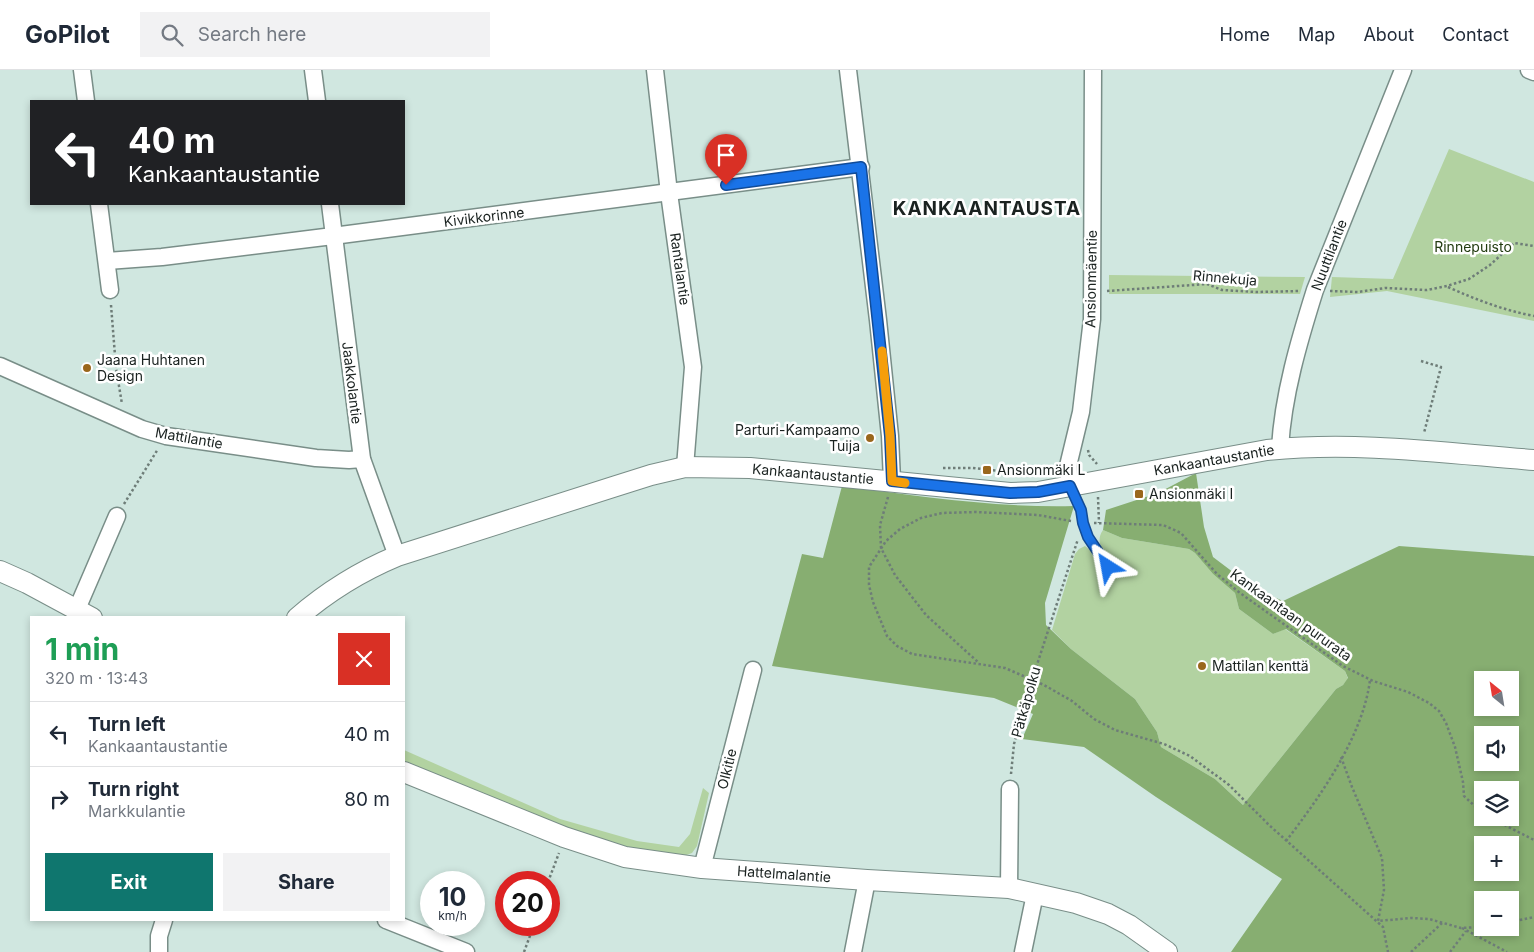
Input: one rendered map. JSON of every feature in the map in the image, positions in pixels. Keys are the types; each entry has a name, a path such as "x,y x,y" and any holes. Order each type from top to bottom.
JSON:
{"street":[{"path":"82,70 86,100"},
{"path":"313,70 317,100"},
{"name":"Rantalantie","path":"655,70 669,193 693,367 685,468"},
{"path":"848,70 861,167 890,436 892,481"},
{"name":"Ansionmäentie","path":"1070,486 1068,466 1081,412 1092,319 1093,70"},
{"name":"Nuuttilantie","path":"1280,448 1286,400 1315,290 1403,70"},
{"path":"1529,70 1534,72"},
{"name":"Kivikkorinne","path":"107,261 162,257 334,236 861,167"},
{"path":"99,205 110,290"},
{"name":"Jaakkolantie","path":"330,205 362,459 398,556"},
{"name":"Mattilantie","path":"0,366 134,426 166,436 316,458 362,459"},
{"name":"Kankaantaustantie","path":"299,616 350,579 398,556 644,477 685,468 750,468 1010,493 1038,492 1280,448 1332,445 1366,446 1534,460"},
{"path":"0,571 85,613 117,516"},
{"name":"Olkitie","path":"702,868 752,670"},
{"name":"Hattelmalantie","path":"405,772 564,837 625,857 702,868 1010,888 1076,903 1108,914 1129,925 1167,952"},
{"path":"1010,789 1010,888"},
{"path":"853,952 867,880"},
{"path":"1023,952 1035,894"},
{"path":"159,952 159,936 164,921"},
{"path":"388,921 466,952"}],"lane":[{"path":"1070,486 1081,510 1088,537 1108,567"}],"path":[{"name":"Rinnekuja","path":"1104,291 1207,284 1222,290 1257,292 1315,290 1358,292 1385,288 1426,290 1469,279 1490,265 1514,243 1534,246"},
{"path":"1447,286 1478,301 1504,310 1534,316"},
{"path":"110,290 116,368 122,401"},
{"path":"1421,361 1440,367 1423,440"},
{"path":"117,516 166,436"},
{"path":"892,481 880,526 882,548 895,575 926,615 979,663"},
{"name":"Kankaantaan pururata","path":"1388,952 1384,927 1378,921 1286,841 1229,785 1190,756 1164,744 1115,730 1094,719 1072,701 1005,668 912,654 897,646 887,636 873,602 869,585 870,567 886,541 900,529 921,518 942,513 976,512 1038,515 1083,523 1163,525 1181,533 1217,574 1240,593 1342,666 1370,680 1408,692 1429,703 1439,711 1446,723 1455,747 1463,782 1464,796 1474,805"},
{"name":"Pätkäpolku","path":"1010,789 1014,744 1060,590 1083,523"},
{"path":"1286,841 1310,809 1342,757 1367,699 1370,680"},
{"path":"1342,757 1352,787 1382,858 1384,890 1378,921 1411,918 1429,919 1461,928 1507,952"},
{"path":"1507,826 1534,840"},
{"path":"552,871 564,837"},
{"path":"1519,920 1534,917"},
{"path":"1411,952 1442,923"},
{"path":"1461,928 1474,927"},
{"path":"1450,952 1466,931"},
{"path":"524,952 530,936"}],"green space":[{"name":"Rinnepuisto","path":"1449,149 1534,182 1534,321 1387,291 1330,297 1332,277 1393,279"},
{"path":"1109,275 1305,277 1300,294 1109,294"},
{"path":"1196,473 1204,527 1213,557 1254,588 1283,601 1399,546 1534,556 1534,952 1231,952 1282,879 1156,797 1084,747 1022,739 1033,714 994,698 772,666 802,554 823,558 842,486 987,503 1074,506 1045,603 1046,625 1071,649 1135,699 1157,732 1161,747 1215,779 1243,805 1336,689 1343,685 1348,678 1345,671 1286,629 1273,634 1239,609 1235,593 1189,549 1122,538 1103,530 1106,510 1158,493"},
{"name":"Mattilan kenttä","path":"1103,530 1122,538 1189,549 1235,593 1239,609 1273,634 1285,629 1345,671 1348,679 1336,689 1243,805 1215,779 1161,747 1157,732 1135,699 1071,649 1052,630 1075,554 1079,549 1085,546 1092,552 1106,571 1111,566 1100,544"},
{"path":"405,750 560,819 637,841 679,847 690,834 703,788 709,793 697,846 692,853 678,858 613,844 534,819 405,764"}],"slow traffic":[{"path":"882,351 892,481 905,483"}],"place":[{"name":"Jaana Huhtanen Design","path":"87,368"},
{"name":"Parturi-Kampaamo Tuija","path":"870,438"},
{"name":"Ansionmäki L","path":"987,470"},
{"name":"Ansionmäki I","path":"1139,494"},
{"name":"Mattilan kenttä","path":"1202,666"}],"district":[{"name":"KANKAANTAUSTA","path":"987,208"}],"route":[{"path":"726,185 861,167 890,436 892,481 1010,493 1038,492 1070,486 1081,510 1088,537 1108,567"}]}
